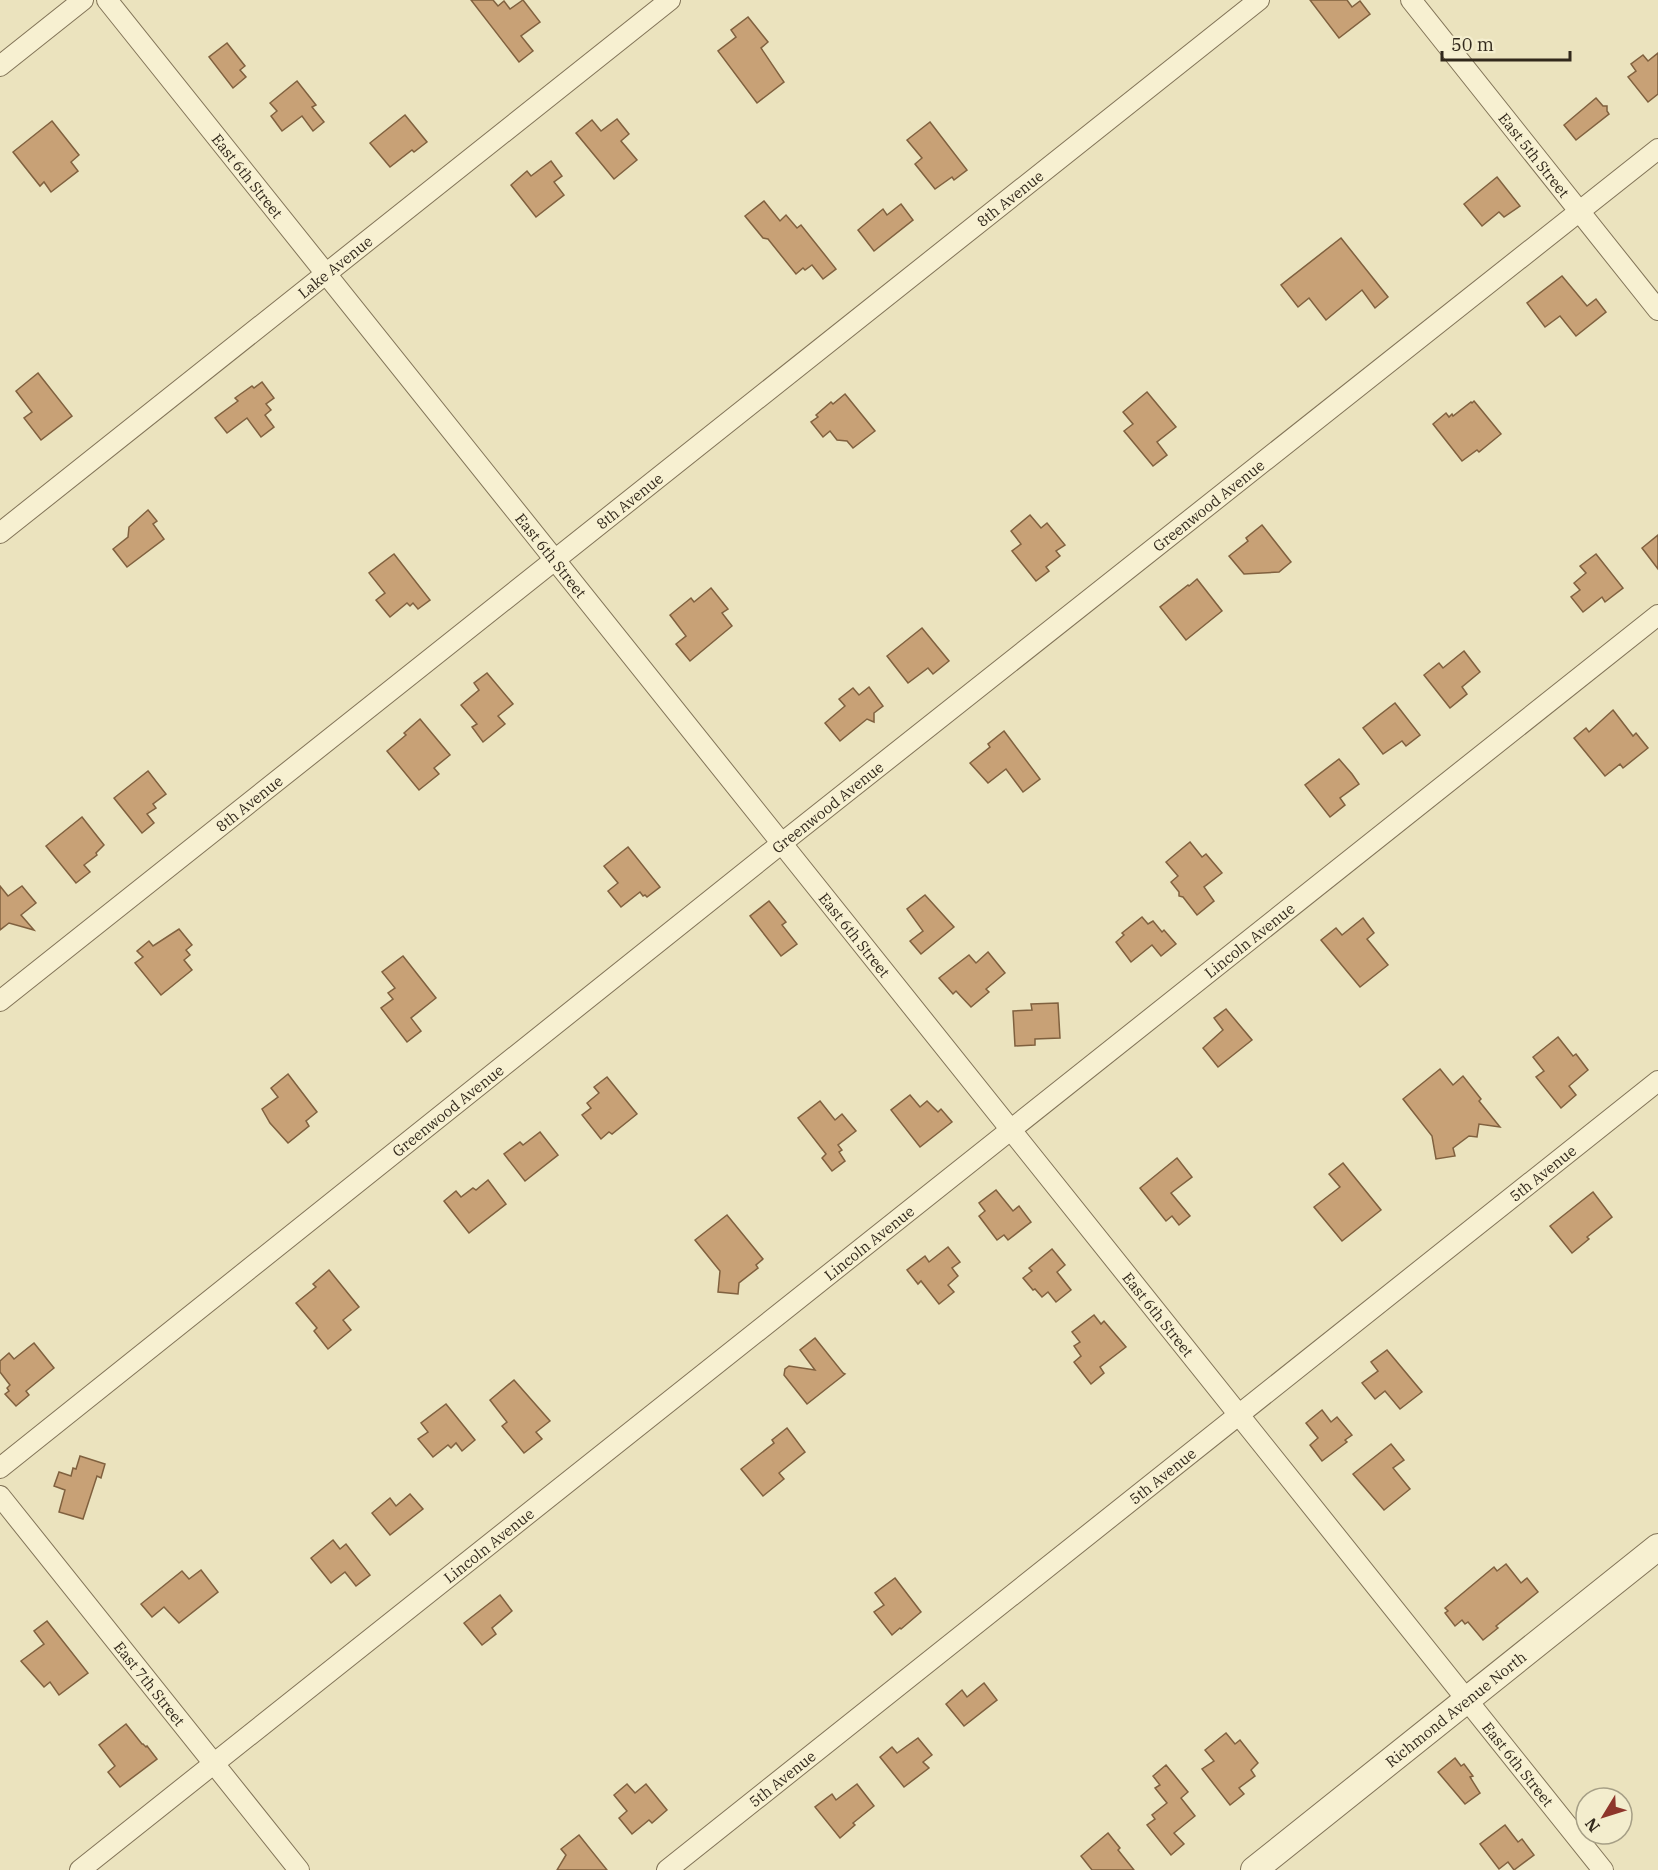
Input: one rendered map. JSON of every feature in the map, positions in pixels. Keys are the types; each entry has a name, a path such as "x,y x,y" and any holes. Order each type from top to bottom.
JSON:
{"street":[{"path":"0,66 83,0"},
{"name":"East 6th Street","path":"107,0 1603,1870"},
{"name":"Lake Avenue","path":"0,533 670,0"},
{"name":"8th Avenue","path":"0,1001 1259,0"},
{"name":"East 5th Street","path":"1410,0 1658,310"},
{"name":"Greenwood Avenue","path":"0,1468 782,843 1658,149"},
{"name":"Lincoln Avenue","path":"80,1870 215,1765 1658,615"},
{"name":"5th Avenue","path":"667,1870 1658,1081"},
{"name":"East 7th Street","path":"0,1496 299,1870"},
{"name":"Richmond Avenue North","path":"1254,1870 1658,1547"}],"building":[{"path":"471,0 493,0 498,6 504,1 510,9 523,0 540,22 521,36 533,51 519,62"},
{"path":"1310,0 1347,0 1352,7 1360,1 1370,14 1339,38"},
{"path":"748,17 768,42 761,48 784,82 757,103 718,51 736,37 731,30"},
{"path":"227,43 245,66 240,70 246,77 233,88 209,57"},
{"path":"1658,53 1658,94 1648,102 1628,77 1636,71 1631,64 1643,55 1648,61"},
{"path":"297,81 316,105 312,107 324,122 313,131 302,116 282,131 271,116 277,111 270,103"},
{"path":"1596,98 1603,106 1607,106 1609,114 1576,140 1564,125"},
{"path":"405,115 427,142 390,167 370,143"},
{"path":"617,119 629,134 621,141 637,160 614,179 576,133 592,120 601,131"},
{"path":"52,121 79,155 71,162 78,171 51,192 44,182 40,186 13,152"},
{"path":"930,122 967,170 954,180 952,177 935,189 915,164 922,158 907,140"},
{"path":"551,161 562,176 554,182 564,195 536,217 511,185 527,171 531,176"},
{"path":"1497,177 1520,206 1504,217 1499,212 1482,226 1464,204"},
{"path":"764,201 780,221 786,215 797,228 801,225 836,269 823,279 812,265 796,274 768,239 763,238 745,216"},
{"path":"901,204 913,220 874,251 858,230 883,209 887,215"},
{"path":"1341,238 1388,297 1375,308 1362,290 1326,320 1309,298 1298,307 1281,285"},
{"path":"1562,276 1587,306 1596,299 1606,312 1576,336 1560,316 1545,327 1527,303"},
{"path":"38,373 72,416 41,440 24,418 32,412 16,391"},
{"path":"262,382 274,398 266,404 271,410 265,415 274,427 261,437 247,418 227,433 215,418 238,401 235,398"},
{"path":"1147,392 1176,427 1157,442 1167,455 1153,466 1124,431 1133,424 1123,412"},
{"path":"845,394 875,431 853,448 847,441 837,440 830,431 823,437 811,422 831,402 833,404"},
{"path":"1474,401 1501,434 1479,452 1477,450 1462,461 1433,424 1446,413 1449,417 1452,414 1453,416"},
{"path":"148,510 157,521 153,524 164,539 127,567 113,549 128,537 129,527"},
{"path":"1030,515 1041,528 1047,523 1065,545 1056,551 1060,556 1046,567 1049,571 1036,581 1012,551 1021,544 1011,531"},
{"path":"1262,525 1291,562 1279,572 1244,574 1229,556 1248,541 1246,538"},
{"path":"1658,535 1658,569 1642,548"},
{"path":"394,554 430,600 418,609 413,603 410,606 407,603 390,617 376,600 385,593 369,573"},
{"path":"1596,554 1623,588 1605,602 1602,597 1583,612 1571,597 1580,590 1574,583 1586,573 1580,566"},
{"path":"1197,579 1222,611 1186,640 1160,607"},
{"path":"711,588 728,609 722,613 732,626 690,661 676,644 686,636 670,615 691,598 694,602"},
{"path":"922,628 949,661 933,674 928,668 908,683 887,656"},
{"path":"1464,651 1480,672 1462,687 1467,694 1450,708 1424,675 1439,663 1443,668"},
{"path":"487,673 513,704 498,716 505,724 483,742 472,727 477,724 461,705 479,690 474,683"},
{"path":"869,687 883,706 874,713 874,722 867,719 840,741 825,723 845,706 839,699 853,688 859,695"},
{"path":"1395,703 1420,735 1406,746 1402,741 1383,754 1363,728"},
{"path":"1613,710 1633,736 1636,733 1648,748 1623,768 1620,764 1605,776 1574,738 1586,728 1589,732"},
{"path":"420,719 450,755 434,768 439,774 419,790 387,751"},
{"path":"1004,731 1040,779 1023,792 1006,769 988,783 970,763 990,747 988,744"},
{"path":"1339,759 1359,784 1340,798 1345,805 1330,817 1305,785"},
{"path":"148,771 166,794 153,804 156,808 147,814 154,823 142,833 114,798"},
{"path":"82,817 104,845 96,853 97,855 84,865 90,872 76,883 46,846"},
{"path":"1190,842 1202,857 1206,854 1222,873 1204,887 1214,901 1197,915 1183,897 1179,896 1179,892 1171,882 1178,876 1166,862"},
{"path":"628,847 660,887 647,897 640,892 621,907 608,891 618,883 604,866"},
{"path":"0,886 8,896 22,886 36,903 21,915 34,930 9,923 0,930"},
{"path":"925,895 954,927 921,954 910,941 923,931 907,909"},
{"path":"769,901 786,922 782,925 797,944 781,956 750,916"},
{"path":"1142,917 1148,924 1153,921 1176,944 1161,956 1152,945 1131,962 1116,942 1124,935 1122,933"},
{"path":"1363,918 1374,933 1367,939 1388,965 1360,987 1321,940 1336,928 1342,935"},
{"path":"179,929 192,945 186,950 190,955 184,960 192,970 161,995 135,963 143,957 137,951 149,941 153,946"},
{"path":"988,952 1005,973 986,989 989,992 971,1007 956,991 953,994 939,978 969,955 976,963"},
{"path":"403,956 436,998 411,1018 421,1031 407,1042 381,1008 393,999 388,993 395,988 382,972"},
{"path":"1058,1003 1060,1038 1035,1039 1035,1045 1015,1046 1013,1011 1032,1010 1031,1004"},
{"path":"1226,1009 1252,1040 1218,1067 1203,1048 1223,1030 1214,1018"},
{"path":"1558,1037 1573,1056 1576,1054 1588,1070 1569,1086 1576,1095 1561,1108 1536,1077 1544,1071 1533,1057"},
{"path":"1440,1069 1453,1085 1463,1076 1500,1127 1479,1124 1477,1137 1469,1136 1453,1148 1455,1156 1436,1159 1432,1136 1403,1099"},
{"path":"288,1074 317,1112 306,1121 309,1126 288,1143 270,1123 262,1109 278,1097 271,1088"},
{"path":"607,1077 637,1114 612,1134 609,1132 601,1139 582,1115 591,1108 587,1103 599,1093 594,1087"},
{"path":"910,1095 920,1107 927,1101 938,1112 941,1109 952,1122 920,1147 891,1110"},
{"path":"820,1101 835,1120 842,1114 856,1131 838,1145 842,1150 839,1152 845,1161 832,1171 822,1158 826,1154 798,1118"},
{"path":"540,1132 558,1155 525,1181 504,1154 520,1142 523,1145"},
{"path":"1177,1158 1192,1177 1171,1193 1190,1216 1179,1225 1172,1216 1166,1221 1140,1188"},
{"path":"1343,1163 1381,1210 1342,1241 1314,1207 1340,1187 1329,1174"},
{"path":"488,1180 506,1204 469,1233 444,1201 456,1191 461,1197 473,1188 476,1190"},
{"path":"996,1190 1013,1211 1019,1206 1031,1222 1008,1240 1004,1235 997,1240 979,1216 985,1211 979,1203"},
{"path":"1593,1192 1612,1217 1587,1237 1589,1239 1572,1253 1550,1226"},
{"path":"727,1215 763,1259 756,1265 758,1268 739,1283 738,1294 718,1292 720,1271 695,1240"},
{"path":"948,1247 960,1262 952,1268 958,1276 948,1285 954,1292 939,1304 921,1281 918,1284 907,1270 925,1256 929,1262"},
{"path":"1052,1249 1065,1265 1057,1272 1071,1290 1056,1302 1048,1292 1042,1297 1023,1278 1032,1271 1029,1268"},
{"path":"329,1270 359,1307 343,1320 351,1330 328,1349 314,1331 317,1328 296,1303 316,1287 313,1284"},
{"path":"1094,1315 1101,1324 1104,1321 1126,1347 1100,1367 1104,1373 1091,1384 1074,1362 1081,1356 1074,1346 1080,1342 1072,1332"},
{"path":"815,1338 845,1374 807,1404 784,1375 785,1369 789,1366 815,1370 800,1350"},
{"path":"34,1343 54,1368 26,1391 29,1395 16,1406 5,1394 9,1391 7,1388 10,1385 0,1372 0,1361 9,1353 14,1359"},
{"path":"1387,1350 1422,1392 1400,1409 1385,1391 1375,1399 1362,1383 1378,1371 1371,1362"},
{"path":"514,1380 550,1421 536,1432 542,1439 524,1453 502,1426 507,1422 490,1400"},
{"path":"446,1404 475,1440 462,1451 456,1443 451,1448 448,1445 433,1457 418,1439 428,1432 421,1423"},
{"path":"1322,1410 1331,1422 1337,1417 1352,1435 1345,1440 1347,1442 1322,1461 1310,1445 1318,1438 1306,1423"},
{"path":"787,1428 805,1452 779,1473 784,1479 763,1496 741,1469 774,1443 772,1440"},
{"path":"1391,1444 1404,1460 1393,1468 1410,1489 1384,1510 1353,1474"},
{"path":"80,1456 105,1464 101,1478 97,1476 83,1519 59,1512 65,1490 54,1486 59,1472 71,1476"},
{"path":"410,1494 423,1509 390,1535 372,1513 390,1498 396,1506"},
{"path":"333,1540 340,1549 346,1544 370,1575 356,1586 345,1572 331,1583 311,1558"},
{"path":"1506,1564 1521,1583 1527,1578 1538,1592 1496,1626 1498,1628 1483,1640 1468,1622 1465,1624 1462,1620 1455,1626 1445,1613 1448,1611 1445,1608 1494,1567 1497,1571"},
{"path":"201,1570 218,1592 179,1623 164,1607 152,1617 141,1604 182,1571 189,1579"},
{"path":"895,1578 921,1612 892,1635 874,1612 884,1605 875,1593"},
{"path":"500,1595 512,1611 492,1628 496,1634 482,1645 464,1623"},
{"path":"47,1621 88,1673 59,1695 50,1682 44,1687 21,1661 44,1644 34,1631"},
{"path":"984,1683 997,1700 964,1726 946,1704 962,1690 967,1697"},
{"path":"126,1724 157,1759 120,1787 108,1772 115,1766 99,1745"},
{"path":"1226,1733 1235,1744 1240,1740 1258,1763 1251,1770 1255,1776 1239,1788 1244,1794 1230,1805 1202,1769 1214,1761 1205,1750"},
{"path":"918,1738 932,1755 923,1762 929,1768 904,1787 880,1757 892,1747 897,1753"},
{"path":"1455,1758 1461,1766 1464,1764 1473,1776 1470,1777 1480,1793 1465,1804 1438,1772"},
{"path":"1166,1765 1188,1792 1181,1798 1195,1816 1174,1833 1184,1844 1171,1855 1147,1825 1155,1819 1152,1815 1167,1803 1155,1788 1160,1785 1153,1776"},
{"path":"627,1784 635,1793 646,1784 667,1810 652,1823 649,1820 632,1834 619,1818 627,1811 614,1795"},
{"path":"857,1784 874,1806 853,1823 855,1825 840,1838 815,1807 832,1794 836,1800"},
{"path":"1505,1825 1518,1842 1522,1839 1534,1855 1514,1870 1508,1862 1499,1869 1480,1844"},
{"path":"1108,1833 1134,1870 1092,1870 1081,1856"},
{"path":"579,1835 607,1870 557,1870 566,1855 561,1849"}]}
